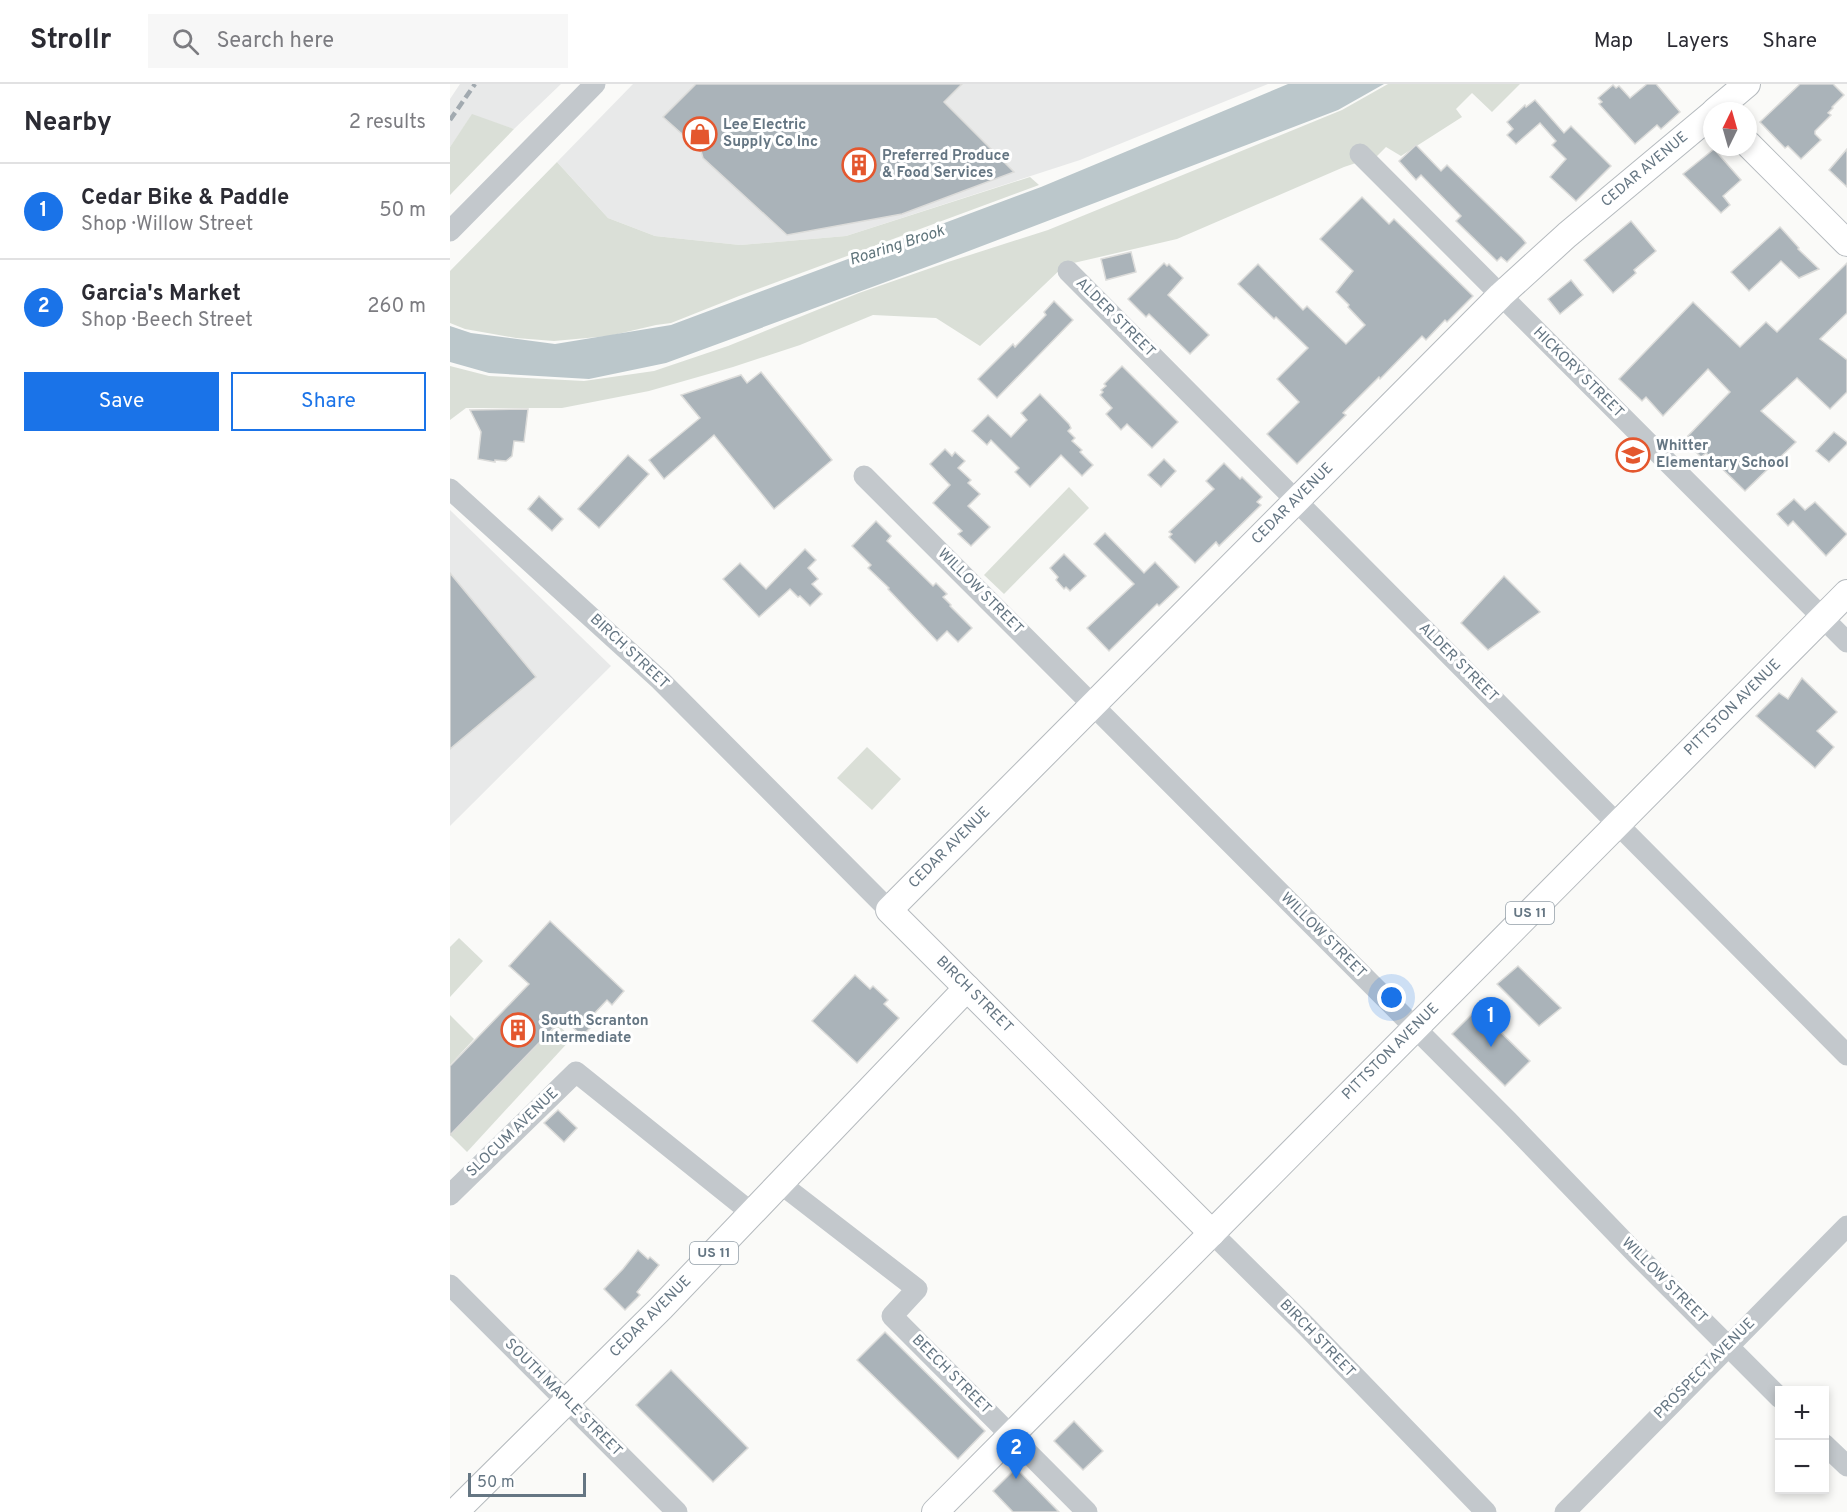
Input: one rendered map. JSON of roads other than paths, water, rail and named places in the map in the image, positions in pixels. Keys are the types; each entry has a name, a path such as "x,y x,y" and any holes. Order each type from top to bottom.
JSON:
{"main road":[{"name":"CEDAR AVENUE","path":"1726,102 1747,84"},
{"name":"CEDAR AVENUE","path":"889,910 1501,295 1560,241 1703,121"},
{"path":"1757,153 1847,243"},
{"name":"PITTSTON AVENUE","path":"935,1512 1847,593"},
{"name":"BIRCH STREET","path":"889,910 1212,1233"},
{"name":"CEDAR AVENUE","path":"455,1512 753,1214 968,988"}],"street":[{"path":"450,231 595,84"},
{"name":"HICKORY STREET","path":"1360,154 1847,642"},
{"name":"ALDER STREET","path":"1068,272 1847,1055"},
{"name":"WILLOW STREET","path":"864,476 1415,1028 1775,1394"},
{"name":"BIRCH STREET","path":"450,489 660,680 889,910"},
{"name":"SLOCUM AVENUE","path":"450,1195 576,1072 753,1214"},
{"name":"BEECH STREET","path":"781,1184 917,1289 892,1316 1087,1512"},
{"name":"PROSPECT AVENUE","path":"1564,1512 1847,1226"},
{"name":"BIRCH STREET","path":"1212,1233 1306,1326 1486,1512"},
{"name":"SOUTH MAPLE STREET","path":"450,1285 677,1512"},
{"path":"1829,1449 1847,1466"}],"water":[{"name":"Roaring Brook","path":"1288,84 1384,84 1338,110 940,262 666,363 589,379 489,373 450,362 450,326 471,333 555,344 671,325 1041,187"}],"railway":[{"path":"450,120 475,84"}],"place":[{"name":"Lee Electric Supply Co Inc","path":"700,134"},
{"name":"Preferred Produce & Food Services","path":"859,165"},
{"name":"Whitter Elementary School","path":"1633,455"},
{"name":"South Scranton Intermediate","path":"518,1030"},
{"name":"Cedar Bike & Paddle","path":"1491,1047"},
{"name":"Garcia's Market","path":"1016,1479"}]}
